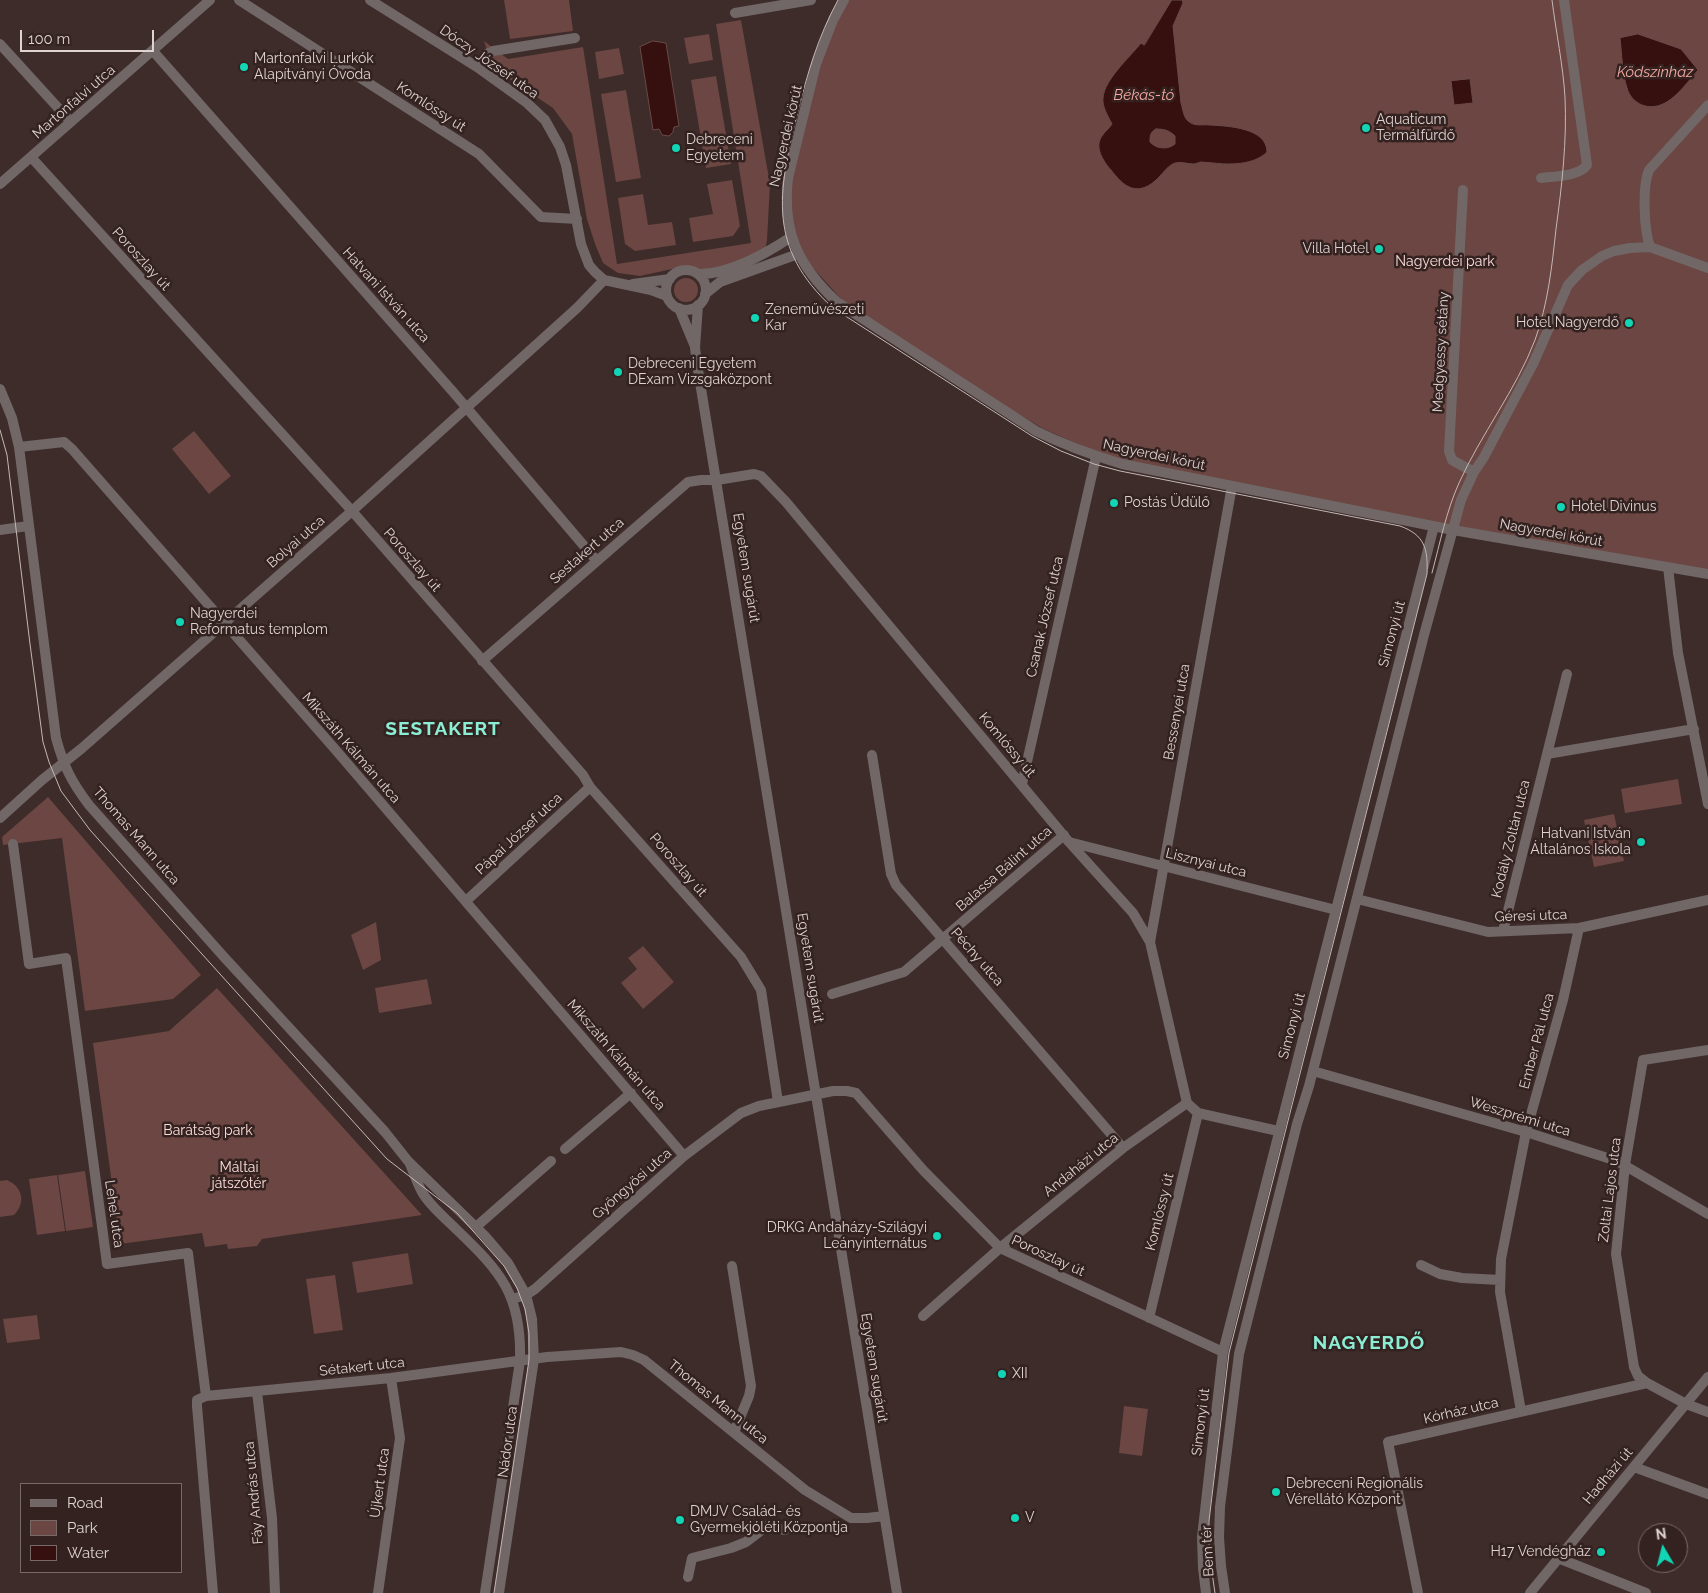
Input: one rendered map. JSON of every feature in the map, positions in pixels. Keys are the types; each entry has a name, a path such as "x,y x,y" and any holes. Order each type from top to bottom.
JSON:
{"street":[{"name":"Martonfalvi utca","path":"0,184 210,0"},
{"name":"Komlóssy út","path":"239,0 479,154 541,217 577,220"},
{"name":"Dóczy József utca","path":"370,0 477,67 527,103 545,120 560,147 566,164 582,251 595,272 604,280"},
{"path":"736,13 811,0"},
{"path":"1541,178 1583,170 1586,165 1564,0"},
{"name":"Nagyerdei körút","path":"842,1 816,64 788,178 786,195 791,237 798,254 821,287 837,302 1036,431 1063,444 1096,456 1122,464 1453,530 1708,574"},
{"path":"477,67 486,54 493,51 575,38"},
{"path":"0,44 71,122"},
{"name":"Hatvani István utca","path":"153,51 466,407 596,560"},
{"path":"1650,247 1644,186 1649,170 1708,105"},
{"name":"Poroszlay út","path":"31,157 352,511 741,957 761,990 778,1102"},
{"name":"Medgyessy sétány","path":"1463,190 1449,451 1452,460 1474,472"},
{"path":"698,274 716,273 765,254 791,237"},
{"path":"1313,1071 1424,635 1461,500 1474,472 1484,457 1533,364 1568,285 1586,266 1614,251 1650,247 1708,268"},
{"path":"670,278 667,296 679,308 689,309 698,306 705,294 720,282 798,254"},
{"path":"630,285 670,278 681,271 690,270 698,274 706,285 705,294"},
{"path":"604,280 630,285 667,296"},
{"name":"Bolyai utca","path":"0,818 352,511 577,308 604,280"},
{"name":"Egyetem sugárút","path":"695,348 698,306"},
{"name":"Egyetem sugárút","path":"679,308 695,348 897,1593"},
{"path":"0,389 12,418 19,447"},
{"name":"Mikszáth Kálmán utca","path":"19,447 64,442 72,449 466,901 684,1156"},
{"name":"Thomas Mann utca","path":"19,447 56,738 63,765 89,805 224,957 385,1132 408,1160 477,1226 508,1263 526,1295"},
{"name":"Csanak József utca","path":"1022,784 1096,456"},
{"name":"Komlóssy út","path":"717,480 754,474 761,476 776,491 1133,914 1150,942 1187,1102"},
{"name":"Sestakert utca","path":"482,661 688,482 717,480"},
{"name":"Bessenyei utca","path":"1150,942 1232,486"},
{"path":"0,530 28,526"},
{"name":"Simonyi út","path":"1202,1538 1223,1352 1434,526"},
{"path":"1668,567 1678,653 1708,804"},
{"name":"Kodály Zoltán utca","path":"1502,931 1567,674"},
{"path":"1547,754 1694,729"},
{"name":"Péchy utca","path":"872,755 891,874 896,885 1123,1148"},
{"name":"Pápai József utca","path":"466,901 590,786"},
{"name":"Lisznyai utca","path":"1067,838 1163,866 1336,910"},
{"name":"Balassa Bálint utca","path":"832,994 904,972 1067,838"},
{"name":"Lehel utca","path":"13,844 29,964 66,958 107,1264 188,1253 206,1396"},
{"name":"Géresi utca","path":"1357,899 1488,932 1579,928 1708,900"},
{"name":"Ember Pál utca","path":"1521,1411 1500,1292 1501,1259 1526,1132 1563,1000 1579,928"},
{"name":"Zoltai Lajos utca","path":"1647,1383 1638,1376 1634,1367 1616,1254 1625,1165 1642,1060 1708,1050"},
{"name":"Weszprémi utca","path":"1313,1071 1526,1132 1617,1161 1708,1214"},
{"name":"Bem tér","path":"1226,1593 1221,1566 1219,1537 1220,1507 1239,1354 1297,1124 1313,1071"},
{"name":"Gyöngyösi utca","path":"512,1299 526,1295 535,1289 684,1156 741,1113 759,1106 833,1091 846,1090 856,1093"},
{"name":"Poroszlay út","path":"856,1093 923,1170 1000,1248 1223,1352"},
{"path":"565,1150 631,1094"},
{"path":"1187,1102 1198,1113 1278,1131"},
{"name":"Andaházi utca","path":"923,1316 1000,1248 1123,1148 1187,1102"},
{"name":"Komlóssy út","path":"1148,1318 1198,1113"},
{"name":"Thomas Mann utca","path":"408,1160 422,1192 437,1211 497,1270 512,1299"},
{"path":"477,1226 552,1161"},
{"path":"1422,1265 1440,1274 1500,1280"},
{"path":"732,1266 750,1386 749,1396 734,1432"},
{"name":"Nádor utca","path":"499,1591 534,1359 532,1319 526,1295"},
{"name":"Nádor utca","path":"486,1590 520,1361 521,1340 512,1299"},
{"name":"Thomas Mann utca","path":"520,1361 621,1352 633,1355 644,1360 805,1490 851,1518 884,1516"},
{"name":"Sétakert utca","path":"206,1396 391,1378 520,1361"},
{"name":"Hadházi út","path":"1530,1593 1708,1377"},
{"name":"Újkert utca","path":"378,1593 400,1438 391,1378"},
{"path":"1647,1383 1686,1404 1708,1412"},
{"name":"Kórház utca","path":"1418,1593 1388,1442 1647,1383"},
{"name":"Fáy András utca","path":"257,1392 272,1518 275,1593"},
{"path":"206,1396 197,1400 196,1406 212,1593"},
{"path":"1634,1467 1708,1494"},
{"path":"688,1577 692,1558 746,1542 767,1526 785,1530"},
{"name":"Bem tér","path":"1202,1538 1206,1593"},
{"path":"1558,1558 1646,1593"},
{"path":"486,1590 499,1591"}],"green space":[{"path":"504,0 569,0 573,31 510,39"},
{"name":"Nagyerdei park","path":"844,0 1708,0 1708,574 1122,464 1042,428 1000,403 843,301 798,254 786,195 816,64"},
{"path":"741,20 770,184 765,251 707,272 686,266 640,276 618,273 603,263 595,244 587,219 572,134 553,108 493,68 484,41 508,59 583,47 617,264 751,243 716,24"},
{"path":"709,34 713,60 689,64 684,38"},
{"path":"619,48 624,74 599,79 595,52"},
{"path":"716,76 731,164 706,168 691,80"},
{"path":"626,90 641,178 616,182 601,94"},
{"path":"732,180 740,226 733,236 693,242 689,218 713,214 707,184"},
{"path":"643,194 648,225 672,222 676,245 635,251 625,244 618,198"},
{"path":"686,278 695,281 698,290 695,299 686,302 677,299 674,290 677,281"},
{"path":"194,431 231,476 209,494 172,449"},
{"path":"1678,779 1682,804 1625,813 1621,789"},
{"path":"48,797 201,975 173,999 85,1011 62,838 3,845 2,837"},
{"path":"1614,814 1624,861 1594,867 1584,820"},
{"path":"376,922 381,960 363,970 351,935"},
{"path":"643,946 674,982 643,1009 621,983 637,969 628,958"},
{"path":"427,979 432,1004 379,1013 375,988"},
{"name":"Barátság park","path":"217,988 422,1215 262,1239 257,1246 228,1249 227,1244 205,1247 202,1233 120,1244 93,1043 169,1031"},
{"path":"85,1171 93,1227 66,1231 58,1175"},
{"path":"57,1175 65,1231 37,1235 29,1179"},
{"path":"7,1180 17,1187 21,1200 18,1210 14,1215 0,1217 0,1181"},
{"path":"408,1253 413,1284 357,1293 352,1262"},
{"path":"335,1275 343,1330 314,1334 306,1279"},
{"path":"37,1315 40,1339 7,1343 3,1319"},
{"path":"1124,1406 1148,1409 1142,1456 1119,1453"}],"water":[{"name":"Békás-tó","path":"1172,0 1182,0 1183,3 1173,26 1181,103 1185,117 1193,124 1218,125 1254,133 1261,138 1267,152 1256,159 1242,163 1201,162 1194,164 1179,162 1167,168 1155,181 1142,188 1130,188 1120,181 1105,162 1099,149 1103,134 1112,124 1104,108 1104,91 1118,69 1141,43 1144,45","holes":["1156,129 1168,131 1175,136 1175,144 1166,148 1159,147 1150,142 1151,134"]},
{"name":"Ködszínház","path":"1638,34 1681,49 1698,70 1674,97 1659,106 1651,107 1639,104 1631,96 1625,82 1620,38"},
{"path":"653,41 666,43 679,126 674,127 673,132 669,136 662,135 659,129 653,130 640,47"},
{"path":"1470,79 1473,103 1454,105 1451,81"}],"tram line":[{"path":"838,0 819,42 805,84 790,143 783,195 783,218 788,241 797,264 812,286 833,308 1032,436 1061,451 1094,464 1120,471 1400,526 1420,539 1427,557 1427,574 1229,1353 1209,1521 1209,1552 1215,1593"},
{"path":"1432,573 1454,494 1477,447 1527,358 1535,340 1546,299 1564,163 1565,130 1564,85 1552,0"},
{"path":"0,430 7,455 43,742 61,791 90,830 387,1159 457,1213 504,1266 517,1288 525,1309 529,1333 529,1360 494,1593"}],"place":[{"name":"Martonfalvi Lurkók Alapítványi Óvoda","path":"244,67"},
{"name":"Aquaticum Termálfürdő","path":"1366,128"},
{"name":"Debreceni Egyetem","path":"676,148"},
{"name":"Villa Hotel","path":"1379,249"},
{"name":"Zeneművészeti Kar","path":"755,318"},
{"name":"Hotel Nagyerdő","path":"1629,323"},
{"name":"Debreceni Egyetem DExam Vizsgaközpont","path":"618,372"},
{"name":"Postás Üdülő","path":"1114,503"},
{"name":"Hotel Divinus","path":"1561,507"},
{"name":"Nagyerdei Reformatus templom","path":"180,622"},
{"name":"Hatvani István Általános Iskola","path":"1641,842"},
{"name":"DRKG Andaházy-Szilágyi Leányinternátus","path":"937,1236"},
{"name":"XII","path":"1002,1374"},
{"name":"Debreceni Regionális Vérellátó Központ","path":"1276,1492"},
{"name":"V","path":"1015,1518"},
{"name":"DMJV Család- és Gyermekjóléti Központja","path":"680,1520"},
{"name":"H17 Vendégház","path":"1601,1552"}],"district":[{"name":"SESTAKERT","path":"443,729"},
{"name":"NAGYERDŐ","path":"1369,1343"}],"park label":[{"name":"Máltai játszótér","path":"239,1176"}]}
